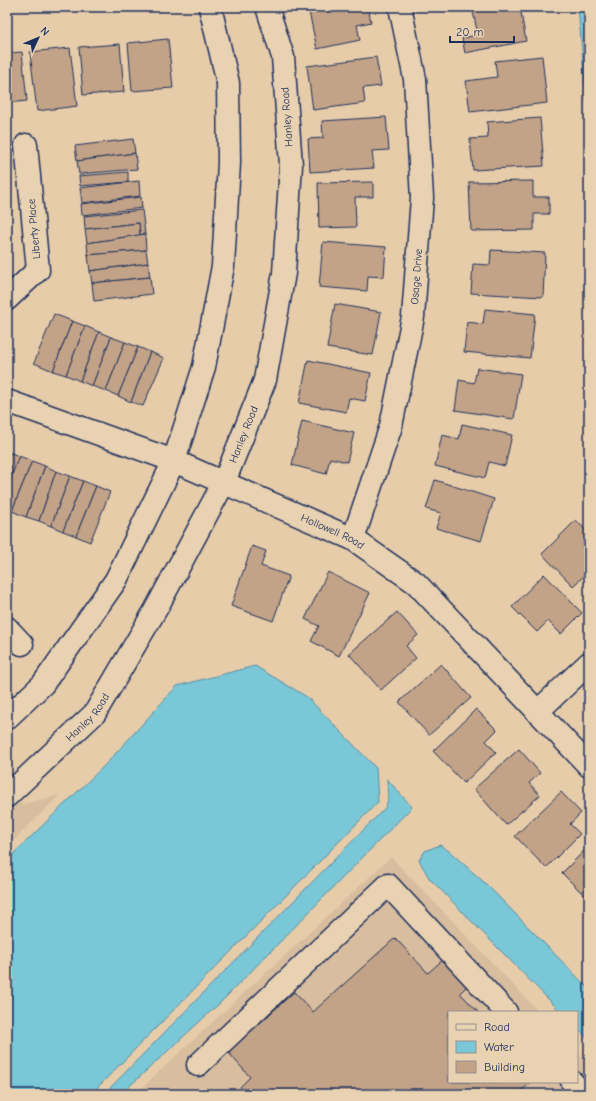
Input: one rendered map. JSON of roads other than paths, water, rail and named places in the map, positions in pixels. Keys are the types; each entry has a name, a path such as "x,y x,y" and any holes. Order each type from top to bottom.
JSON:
{"main road":[{"path":"7,718 43,684 116,580 174,461 204,367 223,266 229,162 228,83 210,7"},
{"name":"Hanley Road","path":"7,796 95,713 156,609 224,482 264,380 284,273 291,165 283,57 267,7"},
{"name":"Osage Drive","path":"353,539 391,426 413,317 422,198 415,79 400,7"},
{"name":"Liberty Place","path":"7,299 38,270 26,145"},
{"name":"Hollowell Road","path":"7,401 174,461 353,539 416,583 589,766"},
{"path":"7,628 22,644"},
{"path":"537,712 589,662"},
{"path":"198,1065 388,885 505,1011"},
{"path":"573,1083 583,1094"}],"water":[{"path":"578,7 589,7 589,126 588,118"},
{"path":"255,666 307,697 376,768 378,802 91,1094 11,1094 7,1089 7,860 106,764 177,686"},
{"path":"387,779 412,807 221,1002 121,1094 104,1094 385,808 388,800"},
{"path":"440,845 449,851 485,883 589,989 589,1040 578,1029 578,1011 560,1011 429,878 419,860 425,851"}]}
